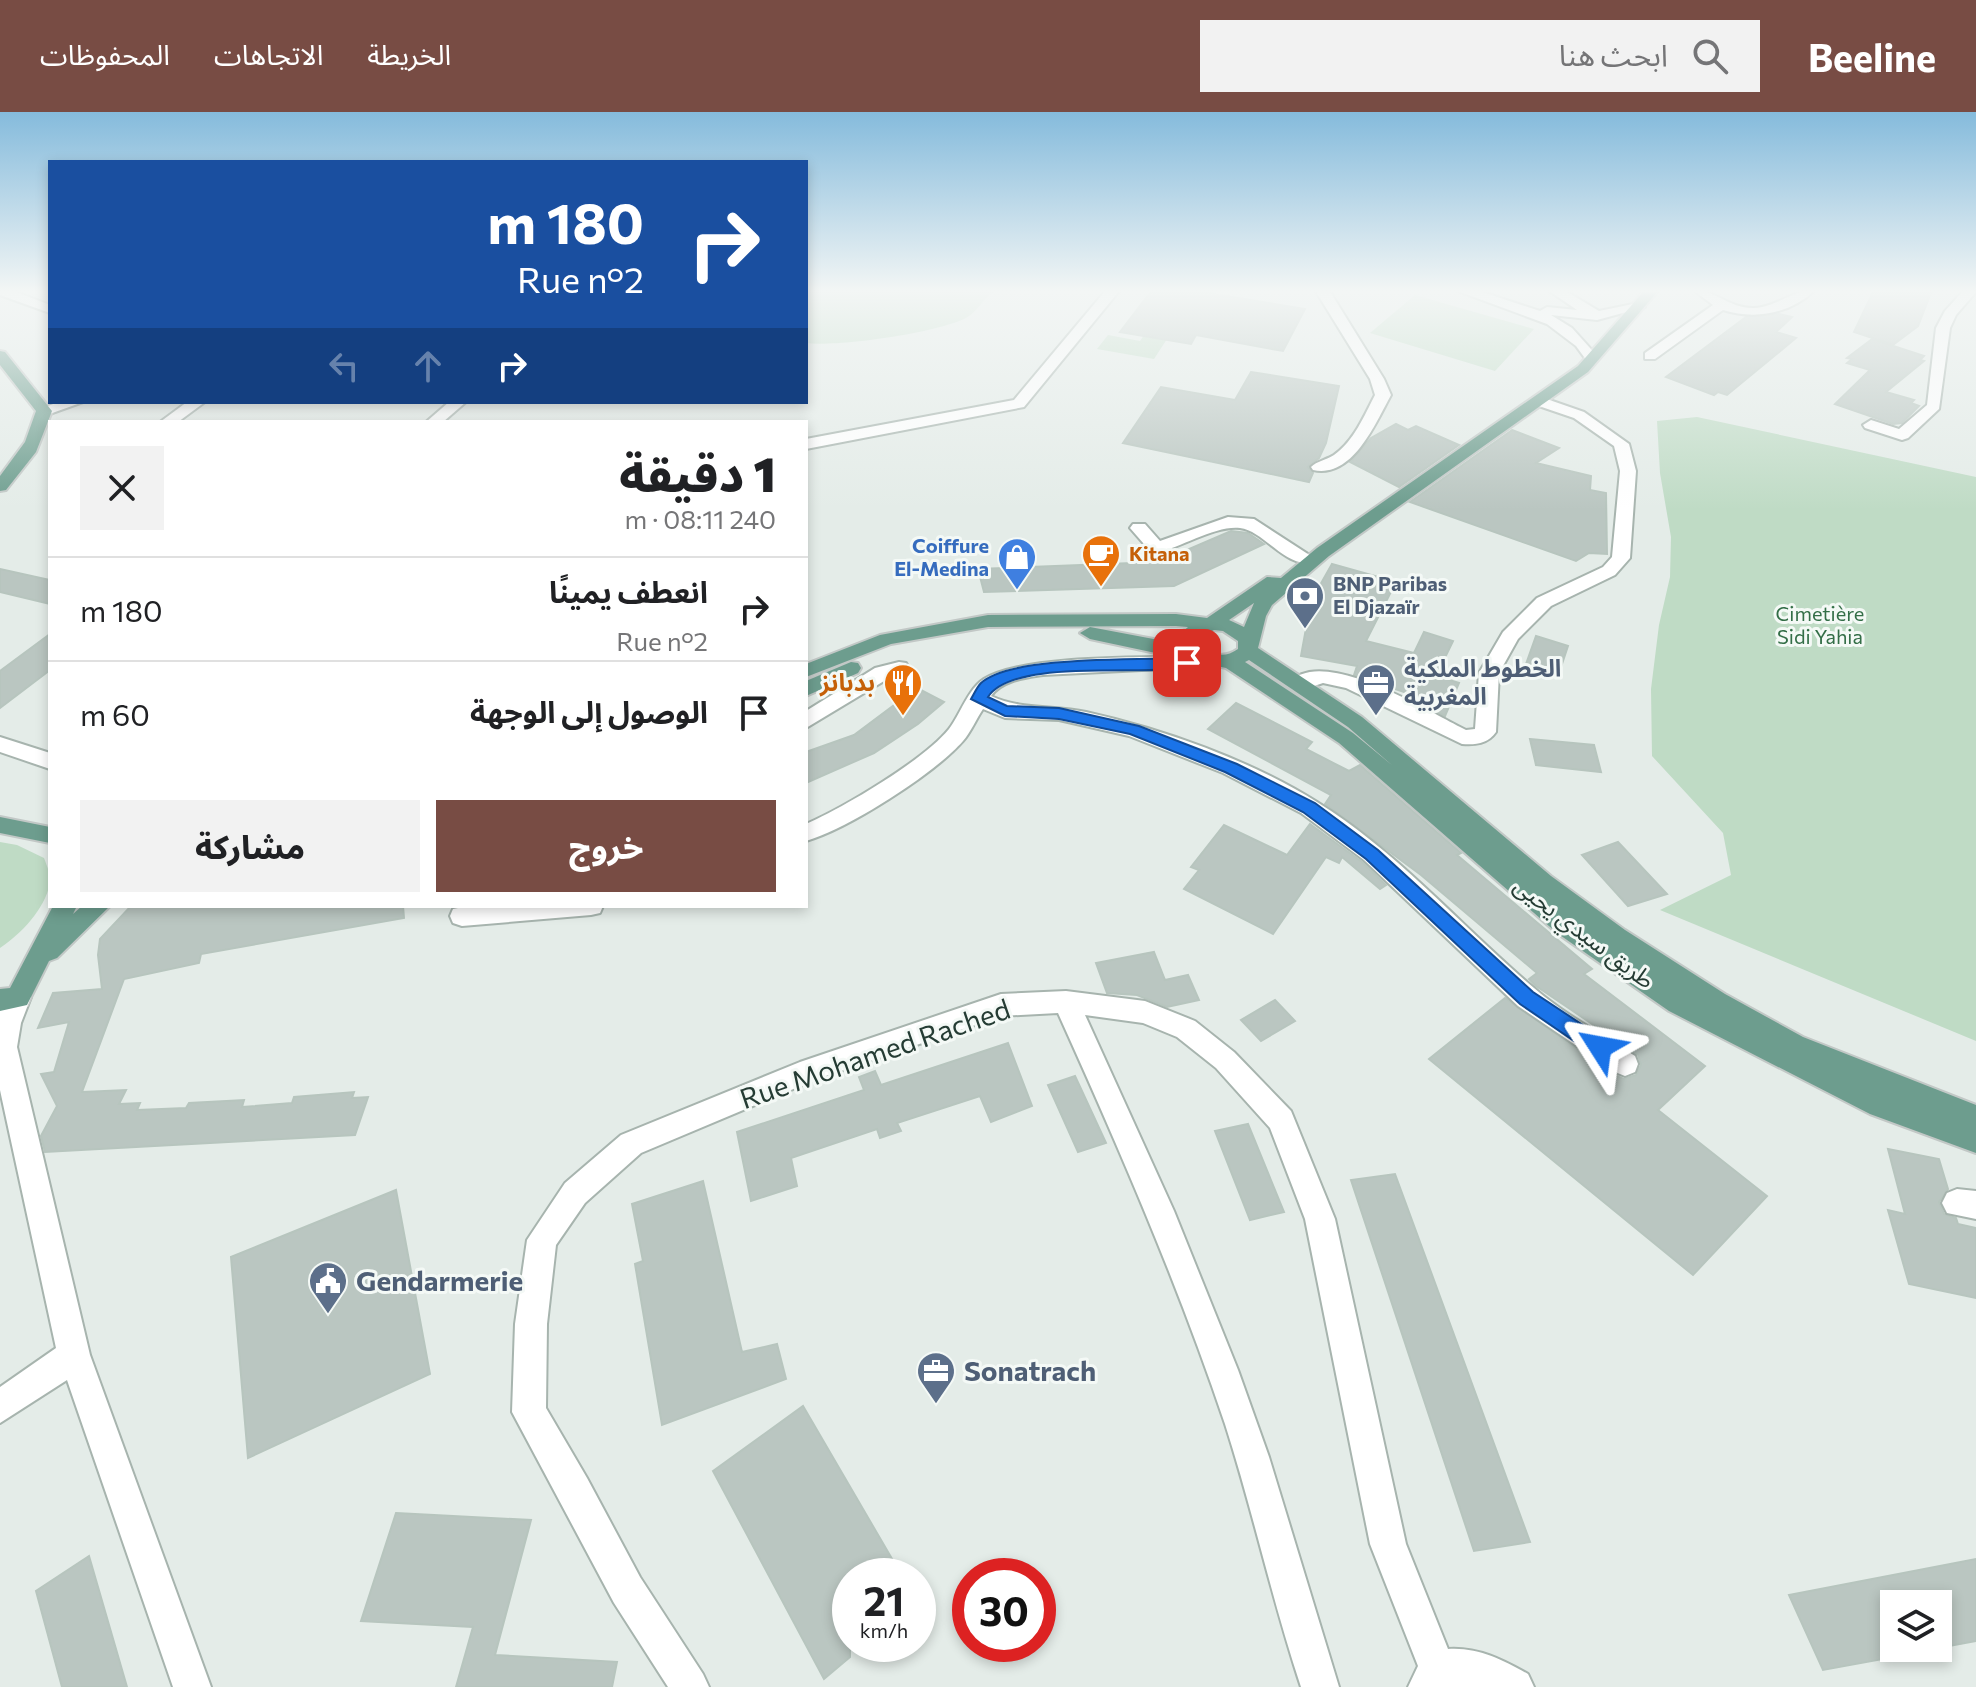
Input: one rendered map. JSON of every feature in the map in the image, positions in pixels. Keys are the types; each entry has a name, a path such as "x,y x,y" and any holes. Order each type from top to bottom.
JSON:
{"main road":[{"path":"0,486 21,463 35,441 44,411 7,364"},
{"path":"1228,655 1190,647 1190,634 1211,624 1314,555 1588,364"},
{"path":"1228,655 1264,602 1314,555"},
{"path":"1264,602 1262,628 1269,649 1299,684"},
{"path":"808,670 887,639 977,622 1022,619 1176,620 1237,629 1248,638 1228,655 1075,631 990,633 945,638 859,665 808,688"},
{"name":"طريق سيدي يحيى","path":"1228,655 1299,684 1355,722 1543,882 1616,937 1704,994 1794,1045 1976,1118"},
{"name":"طريق سيدي يحيى","path":"1228,655 1346,738 1566,926 1678,1003 1880,1105 1976,1140"},
{"path":"0,825 48,835"},
{"path":"35,964 64,908"},
{"path":"9,998 35,964 96,908"}],"street":[{"path":"808,444 1019,404 1052,364"},
{"path":"1319,467 1346,456 1383,395 1366,364"},
{"path":"1871,425 1902,435 1934,406 1939,364"},
{"path":"1299,684 1322,676 1352,683 1462,737 1475,738 1485,732 1489,673 1510,636 1544,602 1609,571 1621,558 1628,471 1621,444 1579,415 1538,401"},
{"path":"44,411 68,404"},
{"path":"171,420 194,404"},
{"path":"436,420 456,404"},
{"path":"1139,528 1157,548 1228,522 1248,523 1314,555"},
{"path":"808,832 837,820 904,777 955,736 987,686 1010,674 1228,655"},
{"path":"808,720 882,673 899,668"},
{"path":"979,699 1005,711 1059,713 1134,730 1231,768 1309,807 1372,854 1527,998 1625,1064"},
{"path":"0,744 48,760"},
{"path":"462,916 565,908"},
{"path":"9,998 4,1047 74,1355 192,1687"},
{"path":"1066,1002 1159,1205 1242,1425 1304,1643 1320,1687"},
{"name":"Rue Mohamed Rached","path":"690,1687 627,1590 575,1490 529,1412 531,1324 542,1240 575,1193 631,1144 810,1070 1001,1005 1066,1002 1145,1012 1186,1029 1225,1060 1281,1120 1320,1219 1388,1544 1432,1678"},
{"path":"0,1407 74,1355"},
{"path":"1432,1678 1457,1665 1478,1668 1515,1687"}],"green space":[{"path":"1470,364 1502,364 1495,371"},
{"name":"Cimetière Sidi Yahia","path":"1697,417 1976,477 1976,1041 1660,910 1731,875 1723,833 1652,756 1651,689 1659,625 1670,577 1671,537 1660,473 1657,421"},
{"path":"0,842 17,845 44,858 48,870 48,889 38,911 16,936 0,948"}],"building":[{"path":"1684,364 1765,364 1727,395 1718,392 1714,395 1666,377"},
{"path":"1849,364 1921,364 1886,392 1914,400 1911,403 1919,406 1902,423 1893,424 1835,404 1870,370"},
{"path":"1251,372 1339,386 1326,443 1319,458 1308,467 1313,473 1309,482 1123,443 1161,387 1235,400"},
{"path":"1396,424 1408,430 1416,426 1459,445 1399,487 1350,462 1371,438"},
{"path":"1512,430 1559,448 1536,463 1591,476 1590,490 1606,493 1607,554 1589,553 1576,561 1410,502"},
{"path":"1231,531 1248,533 1264,544 1174,586 984,592 978,569 1159,562"},
{"path":"1332,564 1396,582 1366,641 1414,653 1424,632 1453,641 1436,676 1459,683 1445,716 1414,700 1416,696 1354,675 1357,666 1301,656 1311,601"},
{"path":"0,569 48,580 48,604 0,592"},
{"path":"48,635 48,672 0,708 0,671"},
{"path":"1536,636 1568,646 1558,676 1525,667"},
{"path":"917,688 944,702 918,724 874,753 808,782 808,751 854,735"},
{"path":"1236,703 1312,742 1306,749 1349,771 1360,765 1461,853 1457,855 1592,969 1584,974 1705,1066 1658,1110 1767,1196 1693,1275 1429,1059 1505,998 1614,1075 1624,1079 1636,1075 1641,1065 1638,1055 1536,986 1529,979 1537,973 1421,875 1325,804 1331,795 1208,729"},
{"path":"1530,739 1594,745 1601,772 1536,765"},
{"path":"1310,824 1362,862 1386,885 1380,889 1342,857 1339,863 1326,857 1273,934 1184,889 1199,870 1191,867 1224,825 1287,855"},
{"path":"1618,842 1667,894 1628,906 1582,855"},
{"path":"129,908 403,908 404,918 201,954 199,963 124,979 82,1092 126,1090 119,1104 140,1103 137,1110 186,1108 189,1103 244,1100 242,1107 292,1103 294,1097 354,1092 352,1098 368,1097 355,1135 45,1152 41,1136 57,1106 41,1074 54,1072 69,1022 38,1028 53,993 102,989 98,955 100,939"},
{"path":"1154,952 1165,980 1188,975 1199,1000 1167,1007 1137,995 1107,993 1096,963"},
{"path":"1275,1000 1295,1021 1261,1041 1241,1020"},
{"path":"1008,1043 1032,1106 991,1122 980,1096 897,1123 901,1131 880,1138 877,1129 791,1158 797,1186 751,1201 737,1132 864,1090 859,1077 875,1071 881,1085"},
{"path":"1075,1076 1106,1143 1078,1152 1048,1085"},
{"path":"1248,1124 1284,1212 1250,1220 1215,1131"},
{"path":"1888,1149 1939,1159 1948,1189 1939,1202 1944,1214 1956,1218 1958,1224 1976,1228 1976,1298 1909,1284 1888,1210 1905,1214"},
{"path":"1395,1174 1530,1542 1474,1551 1351,1180"},
{"path":"703,1181 742,1352 777,1344 786,1379 662,1425 635,1264 643,1261 632,1204"},
{"name":"Gendarmerie","path":"396,1190 430,1374 248,1458 231,1257"},
{"path":"803,1406 892,1558 832,1558 832,1662 844,1662 824,1679 713,1471"},
{"path":"396,1513 531,1520 495,1655 617,1662 612,1687 456,1687 473,1627 361,1621"},
{"path":"89,1556 127,1687 62,1687 36,1591"},
{"path":"1976,1559 1976,1641 1952,1645 1952,1590 1880,1590 1880,1660 1823,1670 1789,1595"}],"place":[{"name":"Kitana","path":"1101,588"},
{"name":"Coiffure El-Medina","path":"1017,591"},
{"name":"BNP Paribas El Djazaïr","path":"1305,630"},
{"name":"بدبانز","path":"903,717"},
{"name":"الخطوط الملكية المغربية","path":"1376,717"},
{"name":"Gendarmerie","path":"328,1315"},
{"name":"Sonatrach","path":"936,1405"}],"route":[{"path":"1187,663 1043,669 1010,674 987,686 979,699 1005,711 1059,713 1134,730 1231,768 1309,807 1372,854 1527,998 1600,1047"}]}
